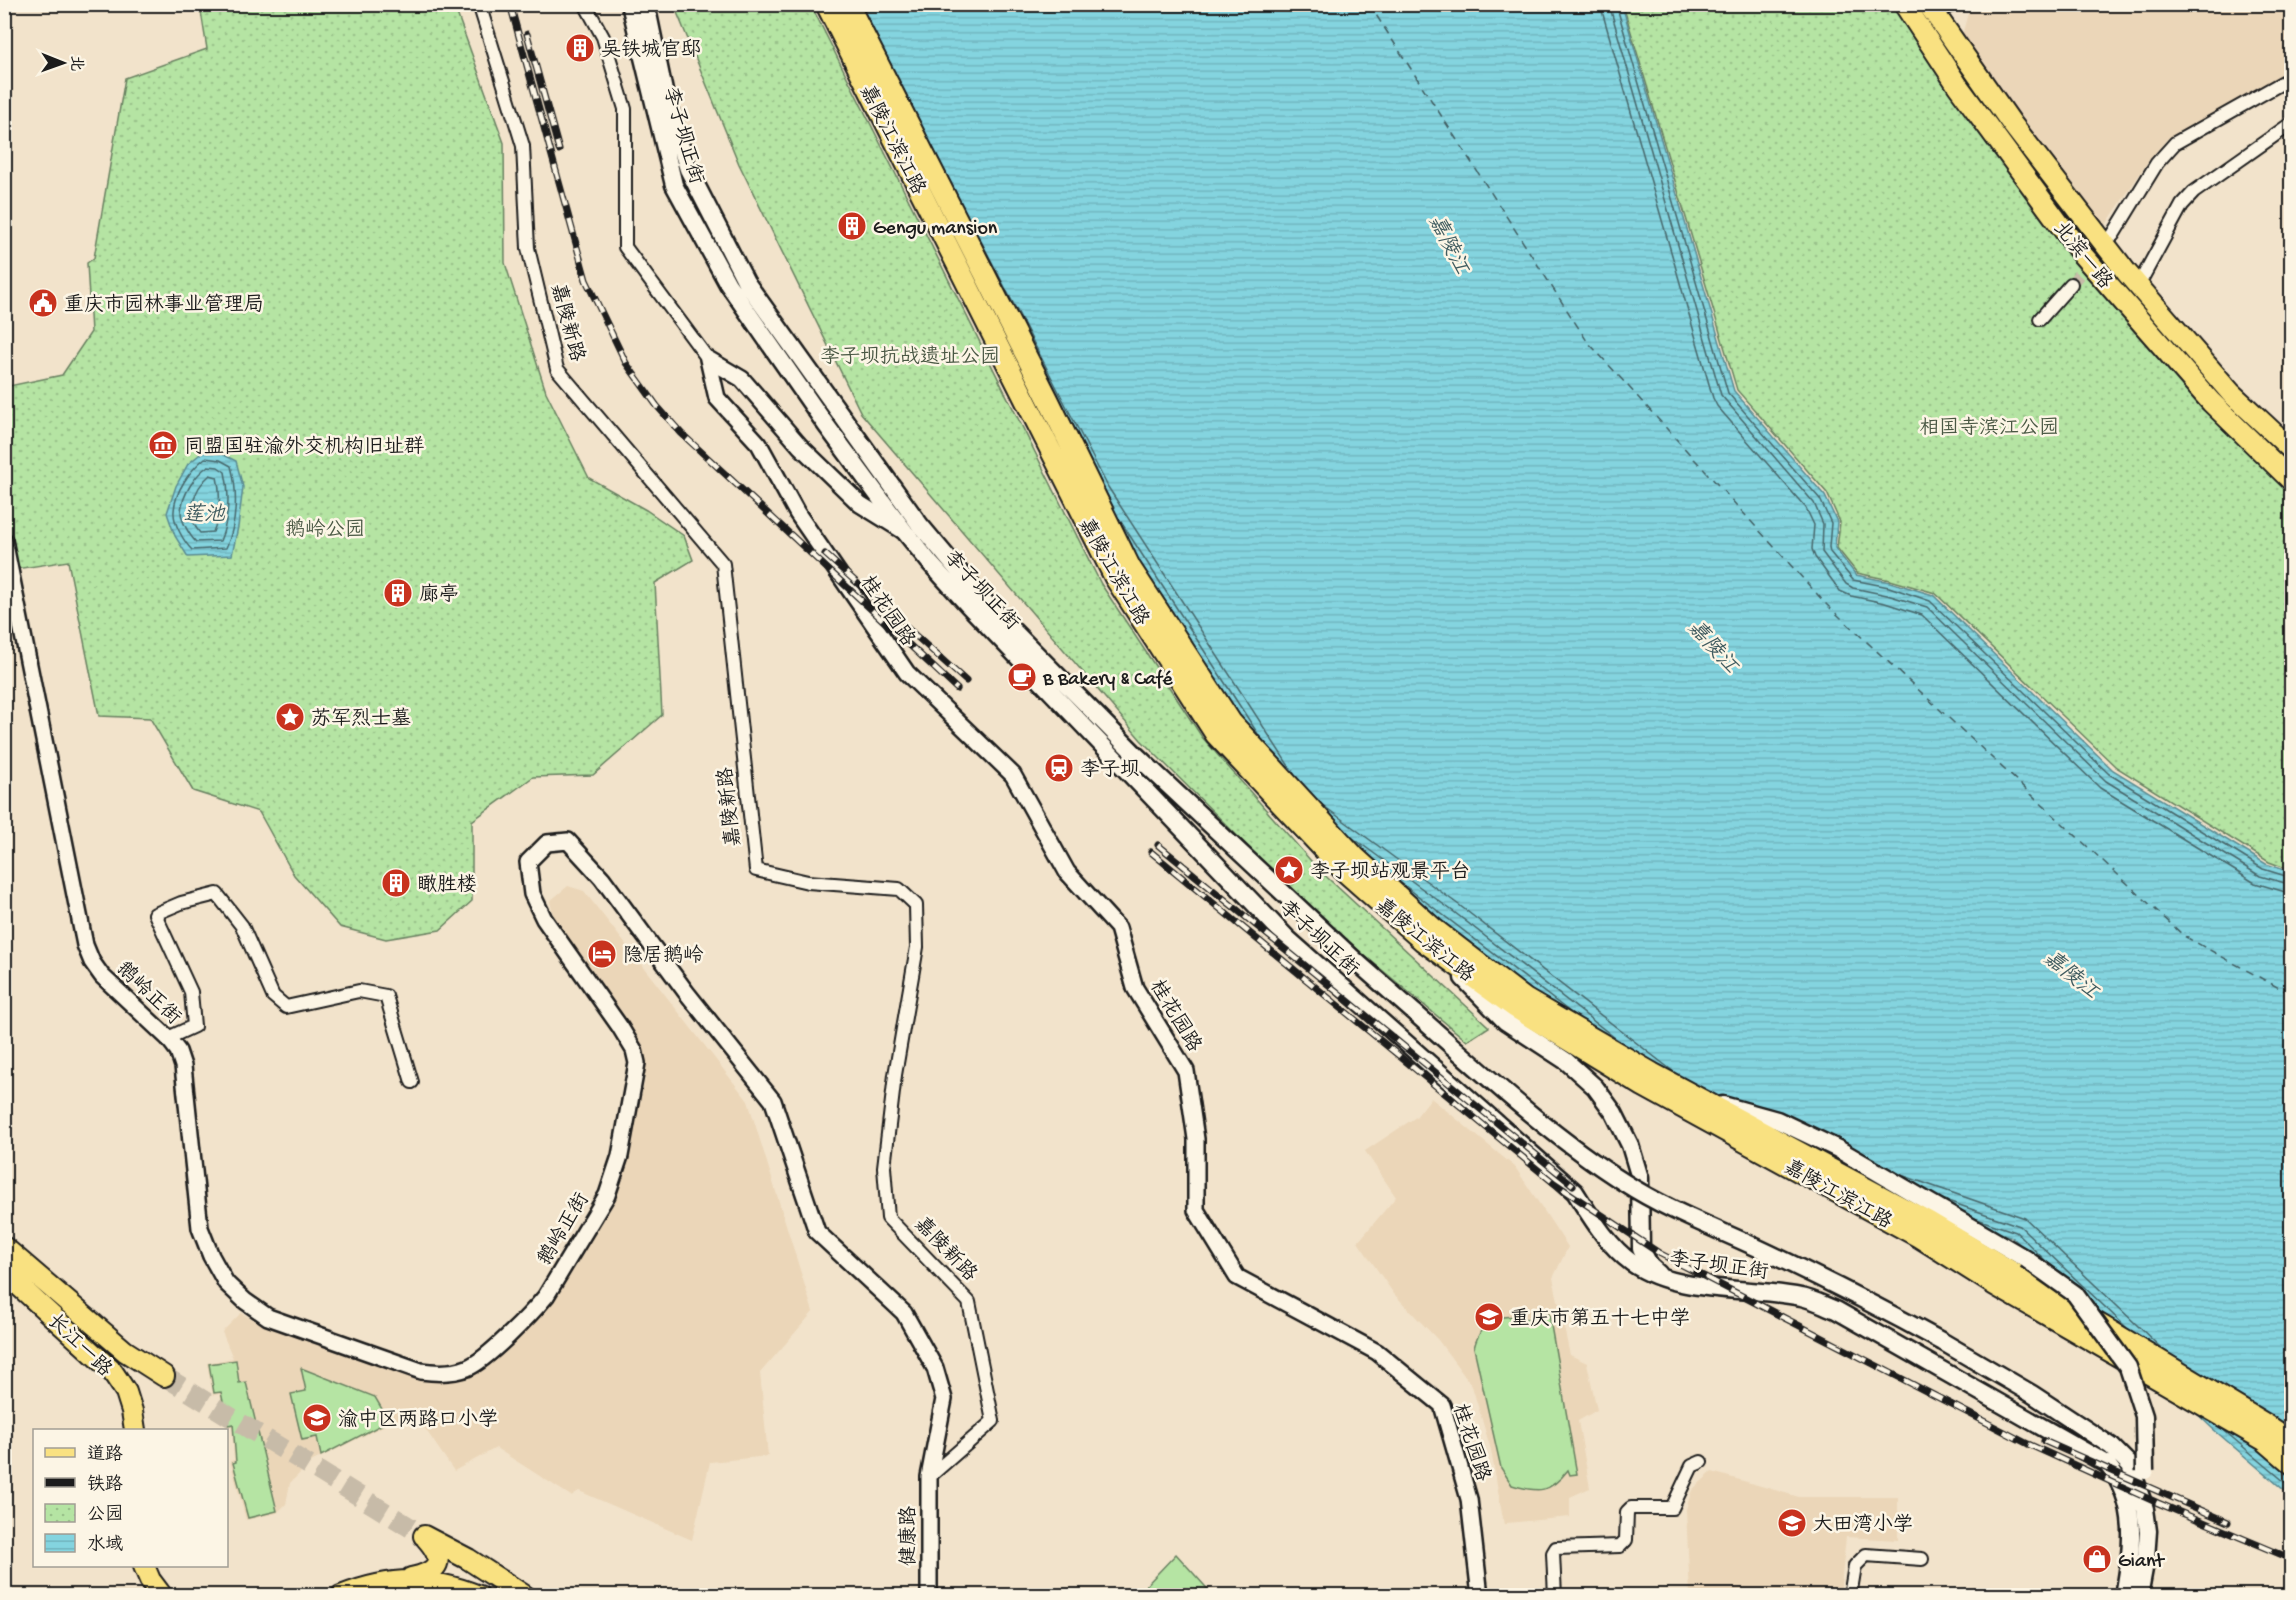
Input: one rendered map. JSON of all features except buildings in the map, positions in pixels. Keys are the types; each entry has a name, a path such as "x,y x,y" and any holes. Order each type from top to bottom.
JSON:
{"main road":[{"name":"李子坝正街","path":"630,4 674,185 728,284 826,425 905,532 967,604 1288,939 1575,1192 1606,1239 1631,1262 1665,1279 1702,1286 1803,1297 1836,1310 2107,1464 2115,1473 2125,1496 2132,1525 2133,1541 2124,1596"},
{"name":"李子坝正街","path":"646,4 665,96 688,169 746,282 920,525 984,601 1136,755 1358,963 1529,1112 1581,1153 1626,1184 1676,1211 1852,1292 1943,1342 2032,1394 2111,1446 2130,1465 2145,1509 2148,1531 2139,1596"},
{"name":"嘉陵江滨江路","path":"826,4 1115,578 1216,735 1344,872 1423,941 1514,1007 1643,1086 1919,1237 1995,1285 2264,1440 2292,1464"},
{"name":"嘉陵江滨江路","path":"848,4 1048,399 1130,567 1231,722 1356,858 1433,928 1525,999 1652,1073 1929,1222 2292,1442"},
{"name":"北滨一路","path":"1904,4 1958,86 2080,252 2211,402 2292,481"},
{"name":"北滨一路","path":"1937,7 2012,124 2138,286 2231,393 2292,450"},
{"path":"1423,941 1479,993 1505,1021 1566,1061 1595,1087 1614,1113 1629,1145 1640,1178 1641,1248 1650,1266 1665,1279"},
{"path":"1704,1100 1777,1120 1838,1149 2026,1259 2075,1294 2128,1367 2144,1416 2148,1531"},
{"name":"长江一路","path":"4,1247 125,1351 164,1376 135,1372 130,1377 126,1392"},
{"name":"长江一路","path":"4,1272 104,1363 126,1392 135,1429"},
{"path":"341,1596 378,1584 431,1572 438,1557 436,1550 424,1536 468,1559 525,1596"},
{"path":"144,1567 150,1580 162,1596"},
{"path":"401,1580 425,1580 445,1584 479,1596"}],"street":[{"name":"嘉陵新路","path":"479,4 523,146 528,248 557,369 723,564 756,870 808,882 899,889 916,905 917,947 895,1075 884,1167 888,1218 969,1302 993,1421 929,1477"},
{"path":"585,4 603,38 625,109 625,247 708,359 742,379 800,446 860,504 905,532"},
{"path":"2113,235 2157,163 2175,143 2287,80 2292,74"},
{"path":"2138,286 2182,205 2194,192 2292,123"},
{"path":"2040,319 2071,284"},
{"name":"桂花园路","path":"708,359 717,398 759,444 798,513 907,673 1014,775 1067,872 1118,928 1135,988 1186,1071 1196,1139 1196,1210 1236,1277 1377,1352 1442,1405 1469,1499 1479,1596"},
{"name":"鹅岭正街","path":"4,540 85,945 92,963 102,976 168,1038 178,1051 183,1066 200,1228 211,1256 226,1282 245,1301 268,1317 421,1371 437,1373 468,1368 479,1362 546,1296 607,1195 620,1155 638,1063 634,1050 620,1027 544,919 532,894 528,862 547,843 568,841 602,878 686,992 773,1101 817,1232 904,1313 935,1368 944,1399 929,1477"},
{"path":"168,1038 194,1026 191,992 155,914 181,903 217,894 242,926 273,996 286,1007 359,991 386,996 412,1082"},
{"path":"1555,1596 1553,1554 1556,1548 1620,1546 1626,1540 1627,1512 1630,1508 1672,1508 1692,1466 1701,1462"},
{"name":"健康路","path":"928,1596 929,1477"},
{"path":"1850,1596 1855,1566 1866,1555 1922,1559"}],"shaded area":[{"path":"2280,4 2291,30 2291,53 2284,70 2276,78 2167,139 2149,160 2103,229 1961,39 1968,13 1981,5"},
{"path":"568,886 584,891 748,1101 813,1312 760,1373 768,1456 710,1462 692,1540 579,1491 571,1496 496,1448 454,1471 415,1414 399,1424 389,1423 311,1462 290,1483 286,1504 277,1513 246,1520 230,1461 234,1460 232,1426 227,1427 220,1394 213,1395 207,1363 233,1358 222,1332 241,1313 263,1325 423,1380 458,1379 483,1367 612,1200 622,1178 645,1079 644,1061 640,1047 554,919 550,901"},
{"name":"重庆市第五十七中学","path":"1431,1098 1515,1167 1568,1247 1553,1278 1570,1355 1587,1363 1597,1410 1578,1421 1590,1488 1570,1497 1570,1517 1504,1525 1491,1450 1472,1386 1438,1340 1394,1294 1358,1242 1396,1197 1365,1151 1416,1117"},
{"name":"大田湾小学","path":"1712,1472 1799,1497 1898,1497 1898,1540 1846,1537 1840,1595 1690,1595 1686,1509 1692,1490"}],"green space":[{"name":"鹅岭公园","path":"200,5 454,5 504,143 505,263 546,392 589,478 646,510 684,536 693,560 655,583 662,715 593,775 533,777 472,821 472,901 440,930 386,939 340,927 294,875 259,812 193,791 150,718 99,716 68,561 16,569 5,499 4,387 62,375 91,332 87,263 94,258 125,78 207,49"},
{"name":"李子坝抗战遗址公园","path":"674,5 811,5 1101,584 1202,737 1318,869 1489,1027 1467,1041 1321,919 1141,740 861,413 739,164"},
{"name":"相国寺滨江公园","path":"1623,5 1893,5 1951,91 2207,407 2291,493 2291,870 2269,862 2116,767 1935,593 1857,573 1837,548 1840,522 1827,493 1737,390"},
{"path":"1549,1314 1577,1474 1570,1475 1568,1470 1562,1478 1549,1487 1537,1490 1512,1485 1501,1468 1474,1348 1483,1328 1498,1318 1515,1317 1536,1322 1537,1315"},
{"path":"236,1360 239,1383 246,1382 277,1511 248,1518 233,1463 236,1462 233,1424 228,1425 221,1392 214,1393 209,1364"},
{"path":"301,1368 375,1397 389,1421 321,1456 317,1437 302,1440 291,1394 306,1391"},
{"path":"1176,1554 1213,1595 1137,1595"}],"water":[{"name":"嘉陵江","path":"834,5 1622,5 1734,391 1825,496 1837,522 1835,548 1856,575 1933,595 2113,770 2266,864 2291,872 2291,1496 2213,1429 2012,1237 1723,1139 1445,923 1289,808 1089,498"},
{"name":"莲池","path":"204,451 222,454 236,461 243,487 232,555 188,557 175,536 167,513 176,486 188,464"}],"ferry route":[{"path":"1369,4 1587,341 1827,605 2184,936 2292,995"}],"tunnel":[{"path":"2071,284 2109,239"},
{"path":"164,1376 424,1536"}],"railway":[{"path":"510,4 586,280 626,363 657,406 681,433 957,689"},
{"path":"527,34 559,150"},
{"path":"825,554 966,681"},
{"path":"1158,845 1573,1185"},
{"path":"1151,852 1554,1183 1659,1253 2028,1444 2158,1503 2292,1559"},
{"path":"2044,1441 2228,1522"}],"place":[{"name":"吴铁城官邸","path":"580,48"},
{"name":"Gengu mansion","path":"852,226"},
{"name":"重庆市园林事业管理局","path":"43,303"},
{"name":"同盟国驻渝外交机构旧址群","path":"163,445"},
{"name":"廊亭","path":"398,593"},
{"name":"B Bakery & Café","path":"1022,677"},
{"name":"苏军烈士墓","path":"290,717"},
{"name":"李子坝","path":"1059,768"},
{"name":"李子坝站观景平台","path":"1289,870"},
{"name":"瞰胜楼","path":"396,883"},
{"name":"隐居鹅岭","path":"602,954"},
{"name":"重庆市第五十七中学","path":"1489,1317"},
{"name":"渝中区两路口小学","path":"317,1418"},
{"name":"大田湾小学","path":"1792,1523"},
{"name":"Giant","path":"2097,1559"}]}
